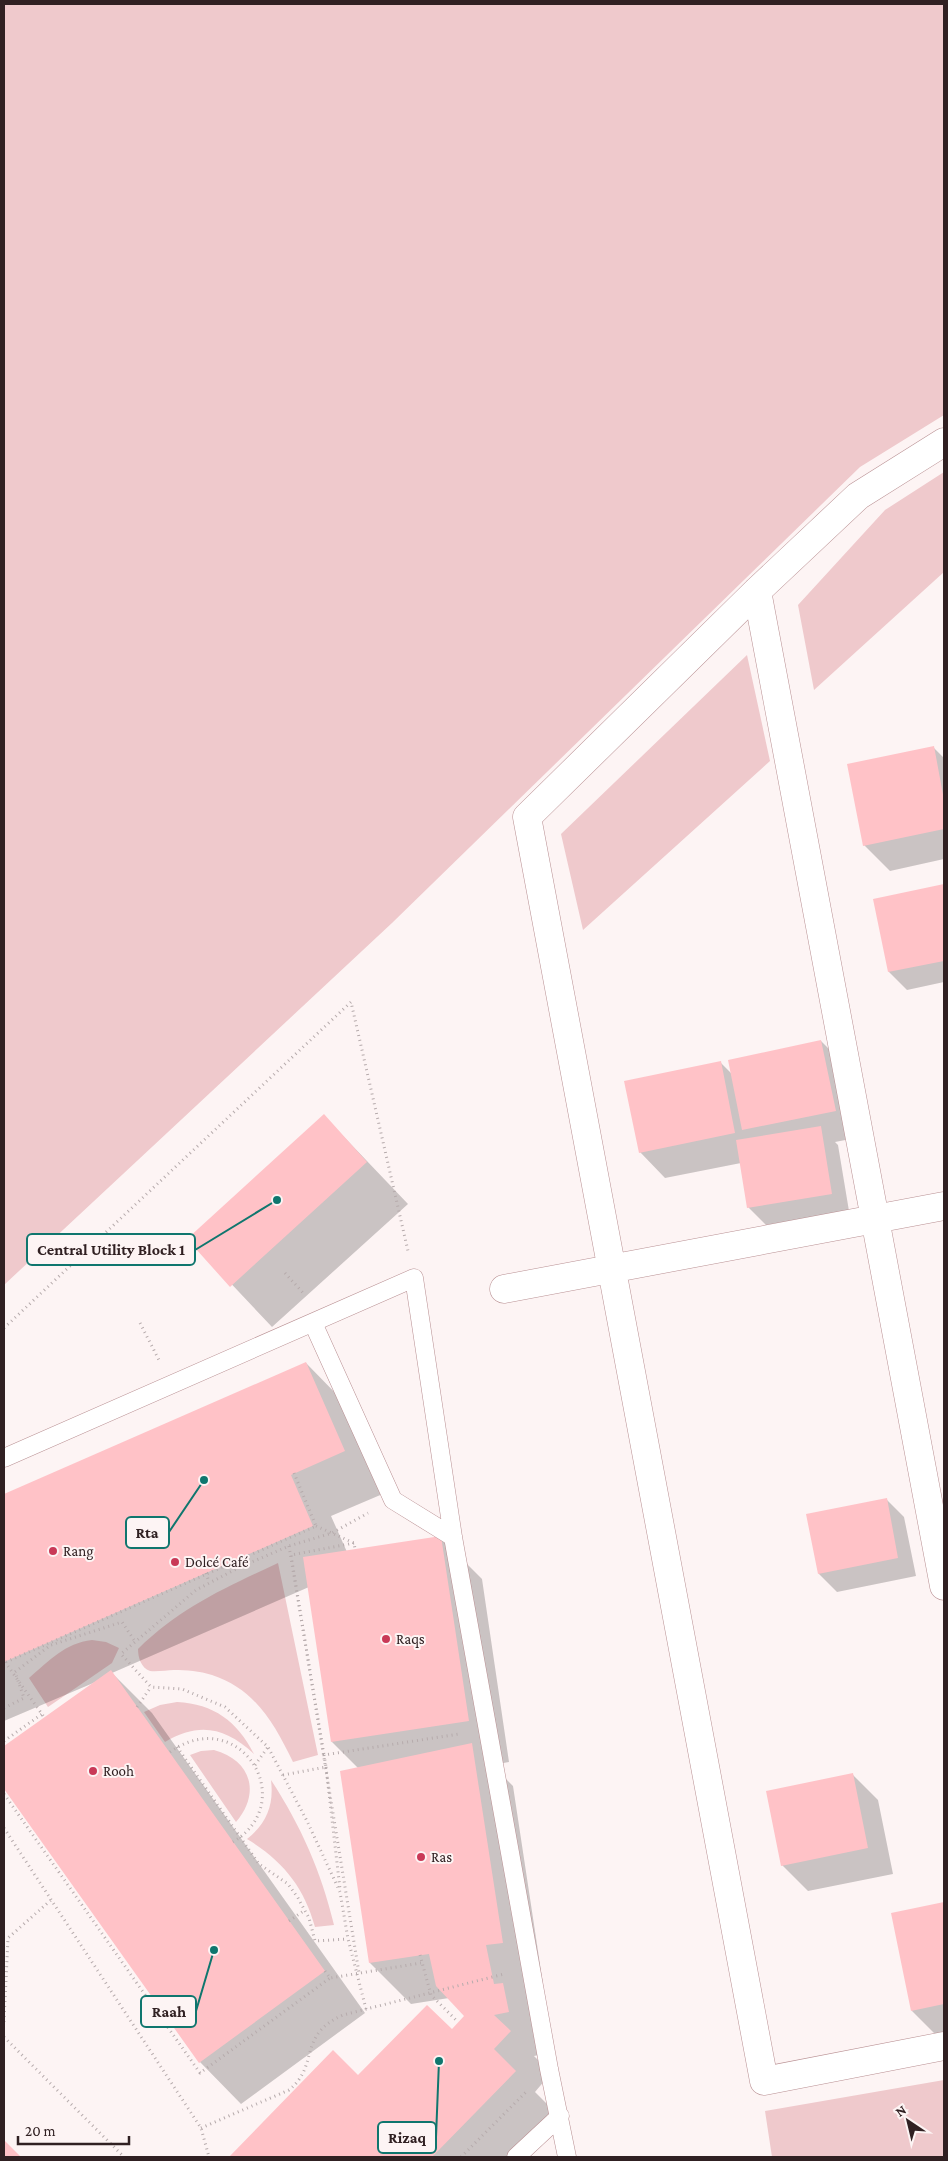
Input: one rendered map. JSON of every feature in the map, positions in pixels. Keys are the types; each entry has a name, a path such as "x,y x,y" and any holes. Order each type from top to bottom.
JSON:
{"street":[{"path":"944,442 858,496 757,591 527,818 764,2082 944,2046"},
{"path":"757,591 944,1586"},
{"path":"504,1289 944,1206"}],"lane":[{"path":"4,1458 414,1278 453,1538 548,2069 560,2116 567,2157"},
{"path":"312,1323 393,1500 453,1538"},
{"path":"516,2157 560,2116"}],"path":[{"path":"4,1328 351,1002 414,1278"},
{"path":"140,1323 172,1384"},
{"path":"294,1473 316,1526 354,1543"},
{"path":"340,1892 307,1821 268,1747 225,1707 182,1689 151,1688 121,1654 196,1590 209,1582 289,1546 332,1533 393,1500"},
{"path":"4,1741 43,1716 5,1662 316,1526"},
{"path":"354,1543 355,1550"},
{"path":"354,1543 291,1555 359,1973"},
{"path":"289,1546 326,1767 340,1892 348,1939 366,2009"},
{"path":"234,1560 238,1568"},
{"path":"206,1573 209,1582"},
{"path":"4,1708 24,1698 15,1672 50,1644 122,1622 136,1643"},
{"path":"137,1707 151,1688"},
{"path":"324,1755 487,1729"},
{"path":"170,1752 191,1740 205,1738 220,1739 240,1749 255,1765 261,1780 263,1796 260,1812 252,1826 241,1838 233,1842"},
{"path":"177,1747 260,1864 288,1884 305,1910 315,1942 348,1939"},
{"path":"255,1765 268,1747"},
{"path":"283,1775 326,1767"},
{"path":"4,1794 200,2074 330,1978 422,1963"},
{"path":"4,1828 201,2128 209,2157"},
{"path":"4,2022 8,1938 51,1900"},
{"path":"289,1921 305,1910"},
{"path":"420,1955 431,1995 458,2022"},
{"path":"201,2128 289,2090 304,2075 310,2046 322,2028 343,2015 530,1968"},
{"path":"325,1971 330,1978"},
{"path":"4,2037 124,2157"},
{"path":"461,2157 548,2069"}],"shaded area":[{"path":"4,4 944,4 944,415 860,467 392,923 4,1285"},
{"path":"944,472 944,572 814,690 798,605 885,510"},
{"path":"747,655 770,761 583,930 561,834"},
{"path":"278,1563 318,1755 293,1762 262,1709 240,1689 227,1681 203,1673 179,1670 147,1670 139,1659 138,1652 138,1649 154,1634 187,1610 222,1590"},
{"path":"92,1640 106,1642 119,1648 112,1663 48,1707 29,1678 65,1649"},
{"path":"177,1702 202,1706 223,1716 240,1732 254,1754 233,1738 211,1730 189,1732 165,1742 144,1712 160,1705"},
{"path":"214,1750 237,1761 248,1779 250,1789 248,1800 244,1811 236,1822 190,1755 201,1751"},
{"path":"271,1780 292,1814 309,1850 323,1886 334,1925 315,1927 305,1899 290,1876 271,1856 247,1839 260,1827 268,1813 272,1789"},
{"path":"944,2080 944,2157 772,2157 765,2111"}],"building":[{"path":"934,746 944,800 944,829 863,846 847,764"},
{"path":"944,884 944,961 888,972 873,899"},
{"path":"821,1040 836,1111 742,1130 728,1060"},
{"path":"721,1061 735,1133 639,1153 624,1081"},
{"path":"324,1114 367,1162 230,1287 187,1239"},
{"path":"821,1126 832,1194 747,1208 736,1140"},
{"path":"306,1362 345,1451 291,1475 313,1526 4,1662 4,1494"},
{"path":"887,1498 898,1558 818,1574 806,1514"},
{"name":"Raqs","path":"441,1536 469,1721 331,1742 303,1557"},
{"path":"111,1670 325,1971 199,2063 4,1789 4,1746"},
{"path":"472,1743 503,1943 486,1945 494,1984 503,1983 509,2012 494,2015 511,2031 494,2049 516,2071 432,2157 229,2157 333,2050 358,2075 427,2005 452,2029 464,2016 436,1986 429,1954 369,1963 340,1771"},
{"path":"853,1773 868,1848 781,1866 766,1791"},
{"path":"944,1902 944,2004 911,2011 891,1913"},
{"path":"4,2140 21,2157 4,2157"}],"place":[{"name":"Central Utility Block 1","path":"277,1200"},
{"name":"Rta","path":"204,1480"},
{"name":"Rang","path":"53,1551"},
{"name":"Dolcé Café","path":"175,1562"},
{"name":"Raqs","path":"386,1639"},
{"name":"Rooh","path":"93,1771"},
{"name":"Ras","path":"421,1857"},
{"name":"Raah","path":"214,1950"},
{"name":"Rizaq","path":"439,2061"}]}
